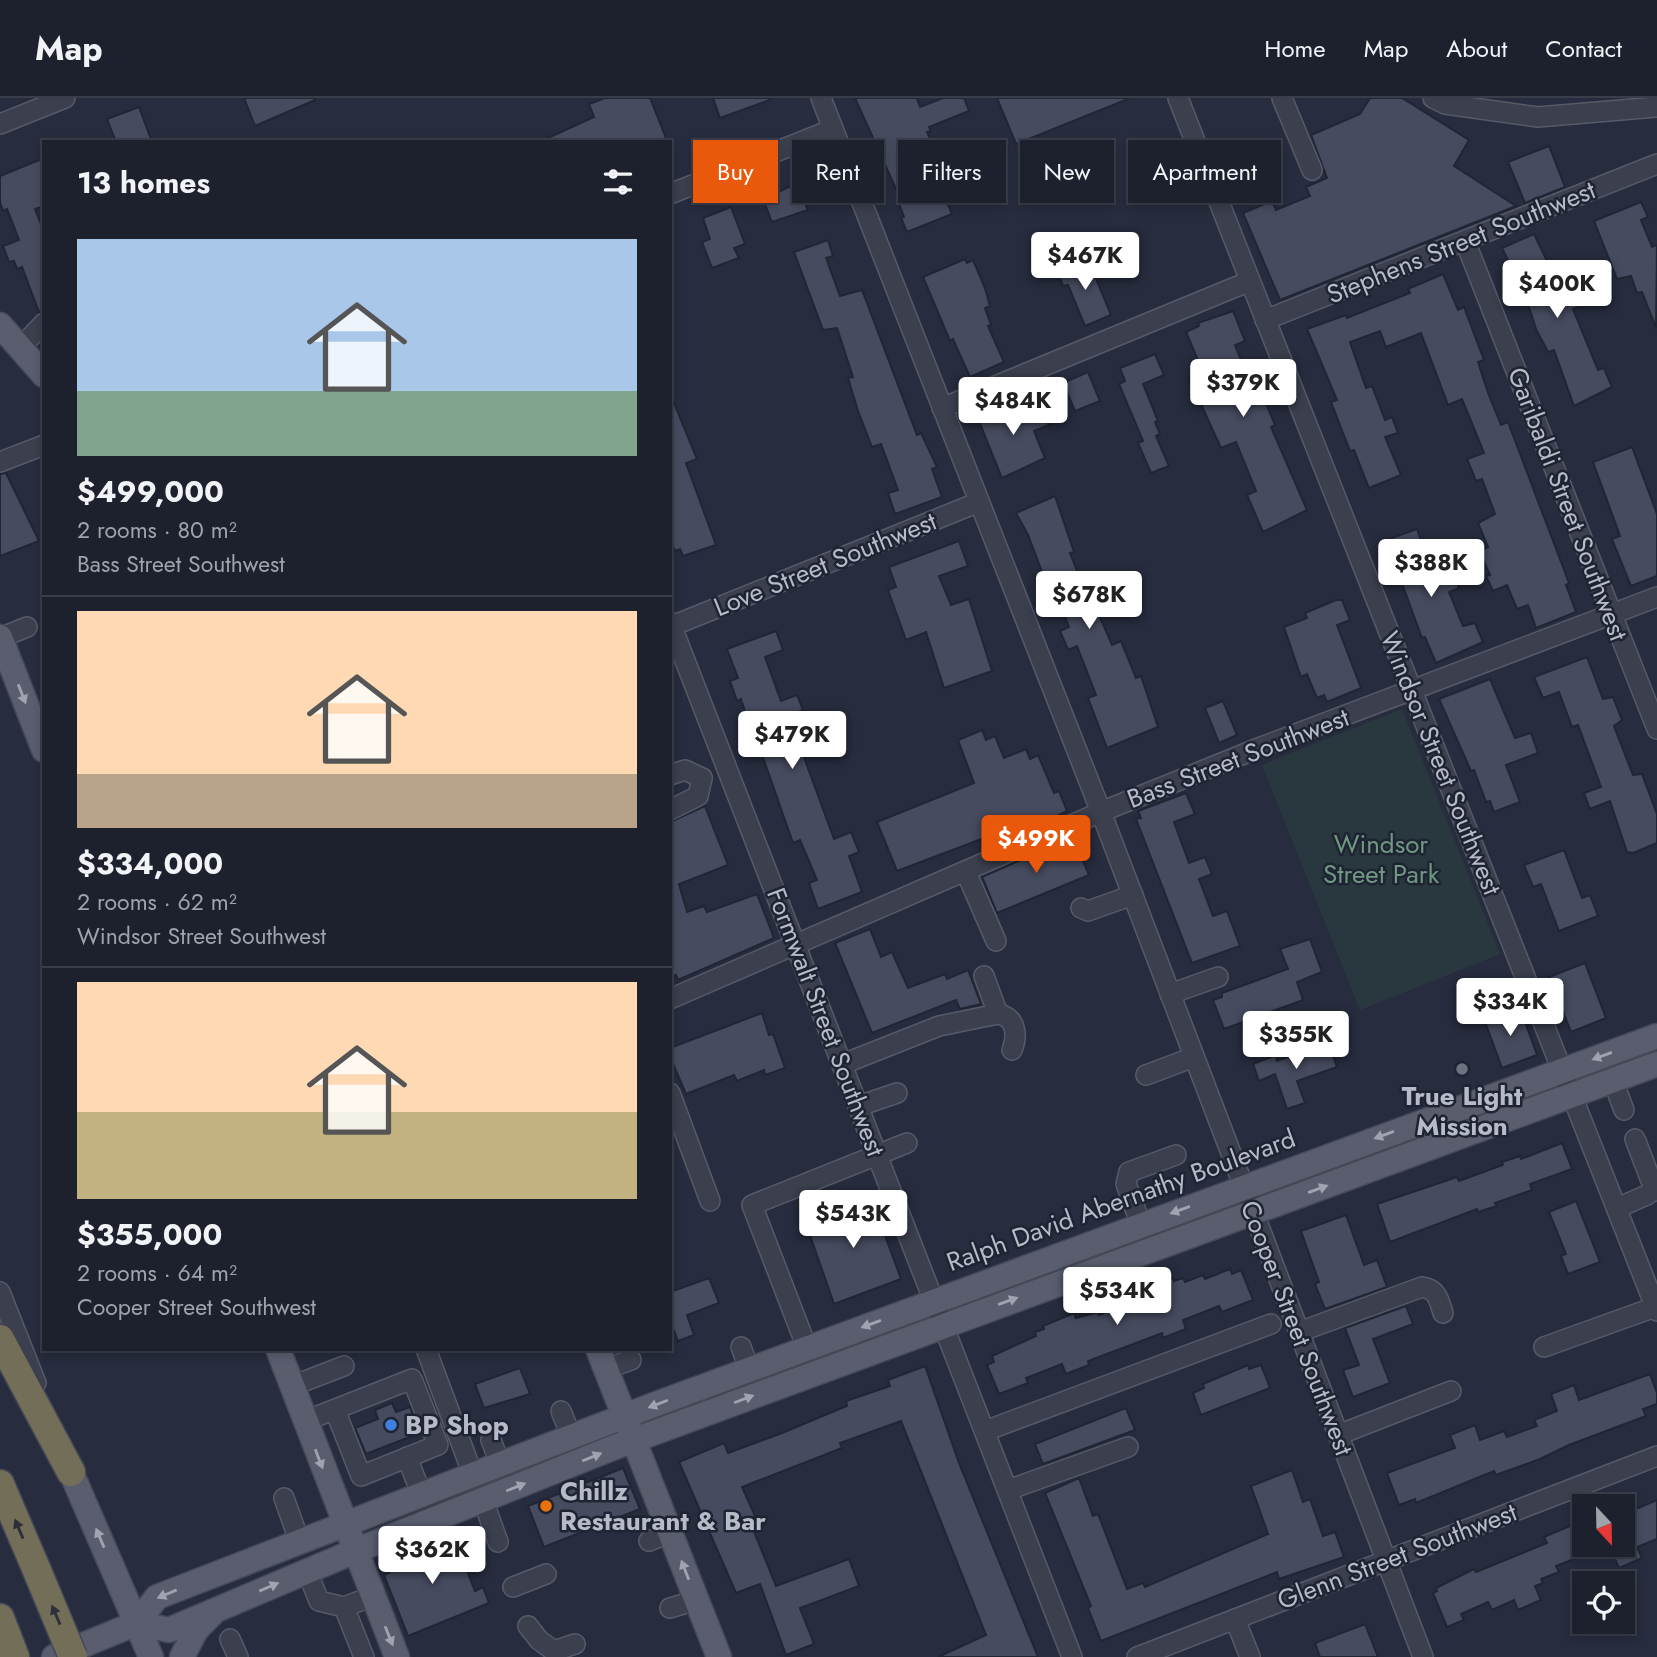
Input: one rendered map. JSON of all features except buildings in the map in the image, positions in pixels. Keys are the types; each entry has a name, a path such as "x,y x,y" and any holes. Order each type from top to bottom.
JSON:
{"highway":[{"path":"0,1339 71,1472"},
{"path":"0,1484 74,1657"},
{"path":"0,1618 15,1657"}],"main road":[{"path":"0,325 42,373"},
{"path":"0,638 42,745"},
{"name":"Ralph David Abernathy Boulevard","path":"54,1657 137,1623 157,1597 345,1527 625,1416 745,1358 807,1348 1657,1036"},
{"path":"137,1623 169,1630 355,1551 634,1440 1657,1064"},
{"path":"279,1351 397,1657"},
{"path":"602,1359 634,1440 660,1536 697,1600 719,1657"},
{"path":"71,1472 151,1657"},
{"path":"215,1575 220,1608"},
{"path":"182,1657 196,1630 220,1608"}],"street":[{"path":"0,124 65,98"},
{"name":"Cooper Street Southwest","path":"821,98 1101,812 1423,1657"},
{"name":"Windsor Street Southwest","path":"1178,98 1656,1309"},
{"path":"1282,98 1311,170"},
{"path":"1433,98 1445,104 1538,117 1657,107"},
{"path":"672,193 833,130"},
{"name":"Stephens Street Southwest","path":"1265,320 1657,163"},
{"name":"Garibaldi Street Southwest","path":"1465,241 1657,729"},
{"path":"942,408 1250,282"},
{"path":"20,348 42,325"},
{"path":"0,462 42,446"},
{"name":"Love Street Southwest","path":"672,624 979,502"},
{"name":"Bass Street Southwest","path":"672,998 1101,812 1657,597"},
{"path":"0,638 27,627"},
{"name":"Formwalt Street Southwest","path":"672,627 1072,1657"},
{"path":"672,774 685,770 702,778 727,767"},
{"path":"672,809 698,796 702,778"},
{"path":"966,872 996,941"},
{"path":"1081,908 1088,911 1133,895"},
{"path":"984,976 998,1014"},
{"path":"1170,994 1218,977"},
{"path":"843,1064 939,1026 998,1014 1006,1015 1012,1022 1016,1040 1013,1050"},
{"path":"1146,1075 1194,1057"},
{"path":"1613,1081 1624,1110"},
{"path":"859,1106 897,1093"},
{"path":"672,1098 710,1201"},
{"path":"1617,1208 1651,1193 1635,1139"},
{"path":"807,1348 752,1205 907,1143"},
{"path":"1141,1225 1126,1184 1129,1172 1176,1155"},
{"path":"1299,1332 1422,1287 1431,1288 1438,1296 1443,1313"},
{"path":"0,1292 71,1472"},
{"path":"1544,1347 1656,1309"},
{"path":"985,1431 1271,1324"},
{"path":"427,1351 473,1475"},
{"path":"602,1359 631,1360"},
{"path":"292,1386 344,1366"},
{"path":"305,1421 412,1379 438,1445 361,1476 335,1410"},
{"path":"1338,1435 1451,1391"},
{"path":"561,1411 571,1436"},
{"path":"491,1440 500,1464"},
{"path":"1008,1490 1128,1447"},
{"name":"Glenn Street Southwest","path":"1137,1657 1657,1455"},
{"path":"407,1457 422,1496"},
{"path":"284,1498 300,1543"},
{"path":"482,1500 498,1542"},
{"path":"307,1571 318,1601 344,1607 373,1596"},
{"path":"513,1587 546,1574"},
{"path":"670,1608 697,1600"},
{"path":"344,1607 364,1657"},
{"path":"1235,1619 1250,1657"},
{"path":"528,1626 538,1640 554,1651 575,1644"}],"green space":[{"name":"Windsor Street Park","path":"1402,709 1500,954 1360,1010 1262,765"}],"place":[{"name":"True Light Mission","path":"1462,1069"},
{"name":"BP Shop","path":"391,1425"},
{"name":"Chillz Restaurant & Bar","path":"546,1506"}]}
